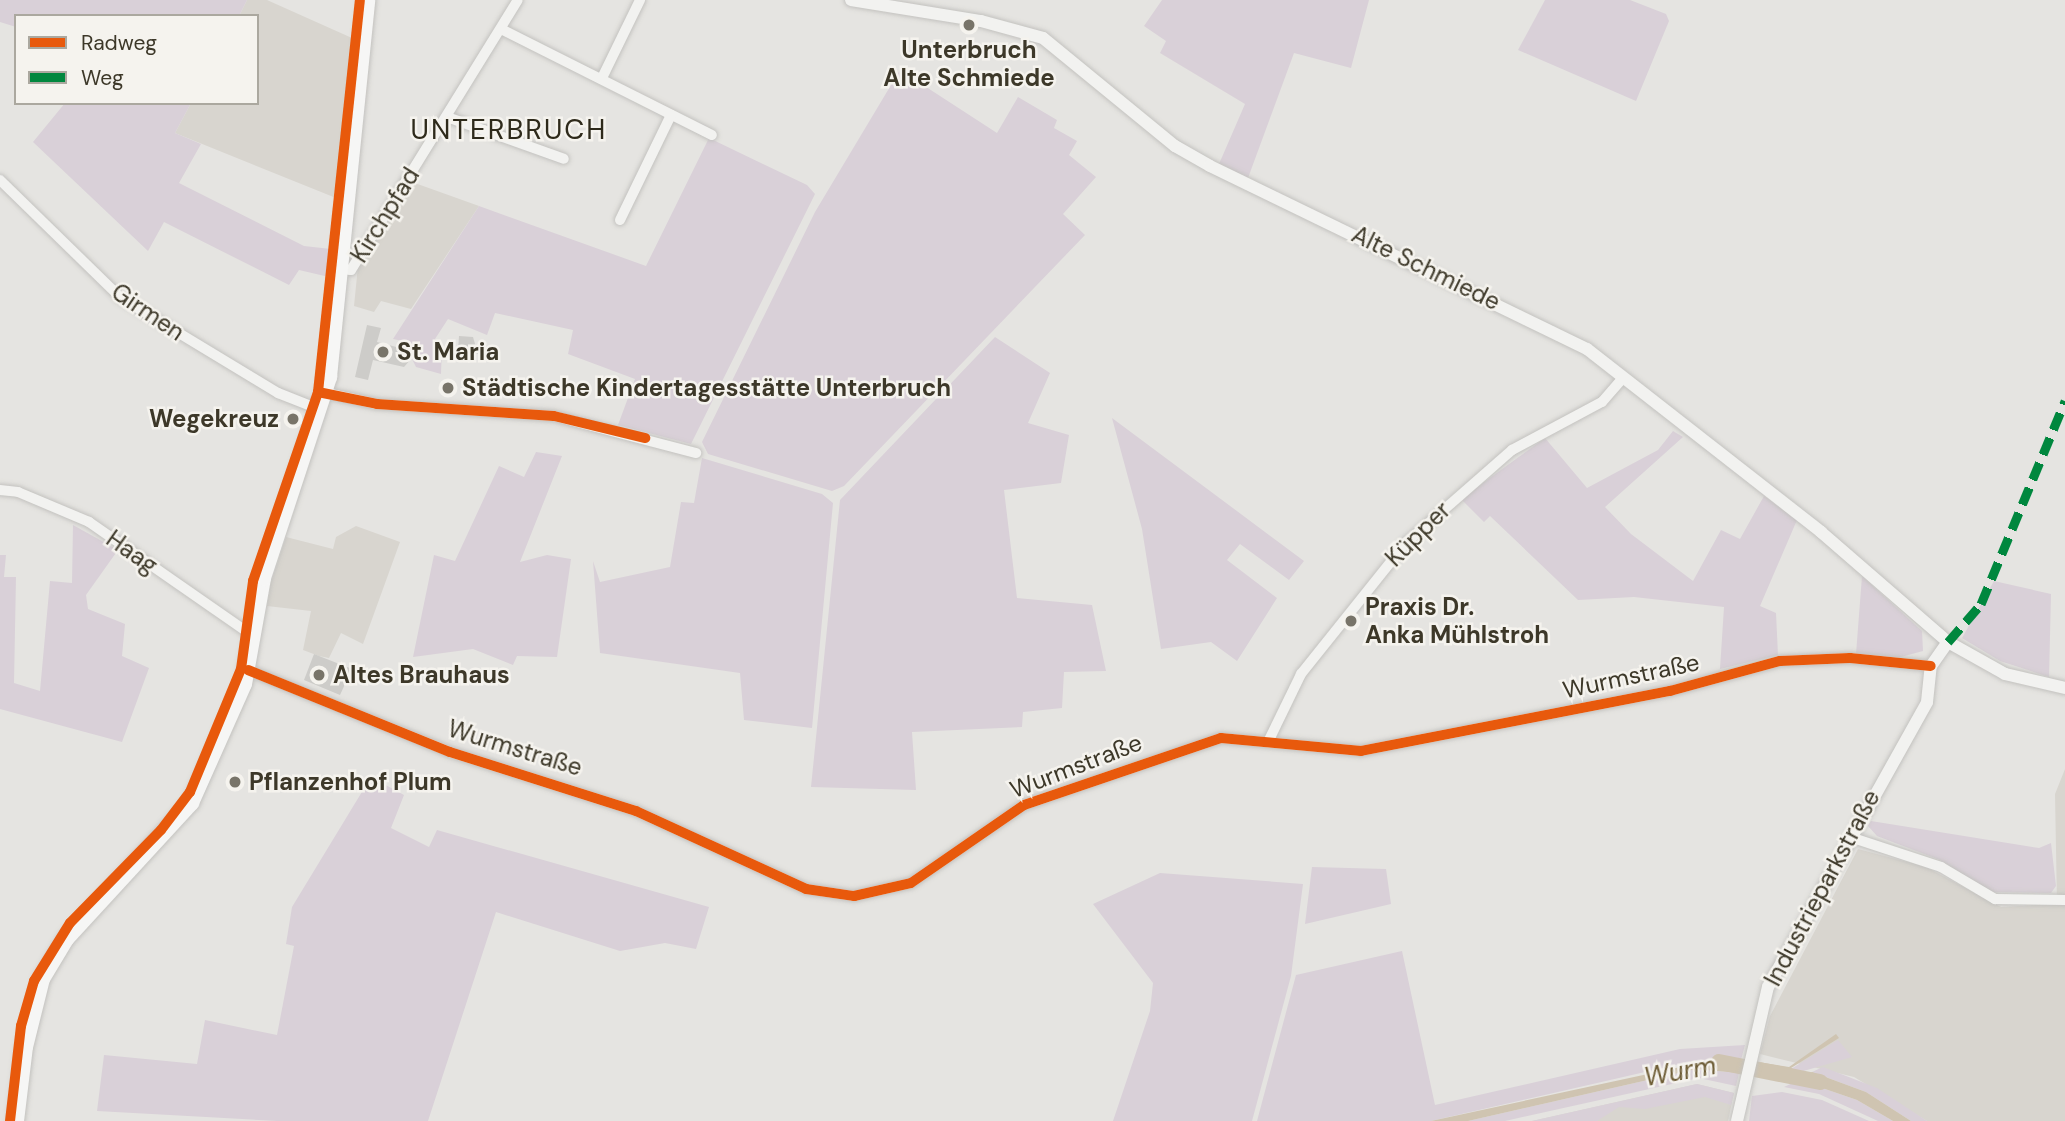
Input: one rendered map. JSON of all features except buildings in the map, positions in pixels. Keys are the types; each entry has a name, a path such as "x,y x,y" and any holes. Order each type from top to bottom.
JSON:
{"main road":[{"path":"16,1121 27,1034 42,978 66,939 191,803 227,731 248,670 263,578 326,393 341,270 367,0"}],"street":[{"name":"Kirchpfad","path":"341,270 351,270 518,0"},
{"path":"602,78 640,0"},
{"name":"Alte Schmiede","path":"851,0 981,21 1043,38 1186,153 1560,333 1821,532 1948,642 2005,674 2065,688"},
{"path":"501,29 712,135"},
{"path":"620,220 671,115"},
{"path":"447,117 564,159"},
{"name":"Girmen","path":"0,180 121,298 278,393 321,410"},
{"name":"Küpper","path":"1268,742 1301,674 1406,543 1512,450 1602,402 1622,379"},
{"path":"326,393 377,404 554,415 696,453"},
{"name":"Haag","path":"0,490 18,492 89,522 253,636"},
{"path":"1931,666 1948,642"},
{"name":"Wurmstraße","path":"248,670 450,751 615,803 825,895 864,895 911,883 1024,805 1185,747 1221,738 1361,751 1670,691 1780,661 1850,658 1931,666"},
{"name":"Industrieparkstraße","path":"1737,1121 1768,987 1927,702 1931,666"},
{"path":"1850,837 1941,867 1995,899 2065,900"}],"shaded area":[{"path":"0,0 247,0 240,14 14,14 14,26 0,22"},
{"path":"247,0 267,0 352,38 336,198 175,133 190,105 259,105 259,14 240,14"},
{"path":"1162,0 1369,0 1351,68 1294,53 1248,178 1219,164 1245,104 1160,53 1166,41 1144,26"},
{"path":"1545,0 1630,0 1666,14 1669,21 1636,101 1518,50"},
{"path":"900,70 997,133 1018,97 1057,120 1054,128 1077,141 1069,155 1096,177 1063,214 1085,235 844,486 832,491 708,454 702,442 815,212"},
{"path":"63,105 190,105 175,133 201,144 179,183 304,246 331,249 329,277 299,270 289,285 164,222 148,251 33,142"},
{"path":"709,138 807,185 815,194 691,444 618,425 635,379 568,354 573,330 495,313 487,335 448,319 435,339 442,345 441,374 416,367 403,341 393,339 479,206 646,266"},
{"path":"412,182 479,206 411,309 381,301 374,312 354,306 358,266"},
{"path":"995,337 1050,373 1028,423 1069,435 1061,483 1004,490 1017,598 1092,605 1106,671 1064,672 1062,708 1023,712 1022,727 912,732 916,790 811,787 840,500"},
{"path":"1112,418 1304,561 1289,580 1240,544 1227,560 1277,598 1237,661 1211,642 1161,649 1142,529"},
{"path":"1673,431 1683,437 1605,507 1631,534 1693,581 1721,530 1740,539 1764,496 1797,520 1760,606 1776,613 1778,655 1720,669 1724,607 1634,597 1578,600 1490,516 1484,522 1461,499 1545,438 1587,488 1658,450"},
{"path":"536,452 562,456 520,562 547,555 571,559 557,657 517,656 513,665 473,649 413,657 434,555 455,561 499,466 524,477"},
{"path":"702,458 822,494 833,503 812,728 744,720 740,673 600,653 593,561 600,582 670,567 681,502 694,503"},
{"path":"73,525 118,550 86,595 88,609 125,624 122,656 149,668 122,742 0,709 0,555 6,555 4,577 16,577 14,683 40,691 50,581 72,583"},
{"path":"356,526 400,542 363,644 341,633 329,658 319,656 303,650 311,611 267,606 271,582 286,537 333,549 336,537"},
{"path":"1862,576 1922,631 1923,651 1897,658 1856,654"},
{"path":"1994,581 2051,594 2049,677 2000,661 1962,638"},
{"path":"2065,769 2065,1121 1927,1121 1854,1077 1760,1054 1770,1016 1858,849 1926,867 2001,907 2057,904 2055,794"},
{"path":"371,777 404,795 391,828 429,847 437,830 709,907 696,949 665,943 620,951 496,912 428,1121 277,1121 97,1111 104,1055 197,1064 205,1020 277,1035 294,946 286,944 292,907"},
{"path":"1871,821 2039,848 2051,843 2056,886 2051,893 1991,892 1940,860 1877,836 1868,826"},
{"path":"1312,867 1386,869 1391,904 1305,924"},
{"path":"1160,873 1303,884 1291,976 1252,1121 1113,1121 1150,1011 1153,983 1093,904"},
{"path":"1402,951 1435,1105 1680,1049 1745,1045 1741,1060 1693,1061 1431,1121 1257,1121 1296,975"},
{"path":"1838,1040 1852,1057 1800,1072 1791,1069"},
{"path":"1823,1067 1877,1088 1927,1121 1911,1121 1866,1092 1812,1072"},
{"path":"1696,1069 1739,1073 1736,1086 1699,1078 1505,1121 1468,1121"},
{"path":"1799,1080 1857,1100 1893,1121 1878,1121 1819,1094 1784,1087"},
{"path":"1697,1084 1734,1093 1728,1121 1532,1121"},
{"path":"1697,1084 1734,1093 1731,1105 1705,1097 1645,1109 1619,1107 1597,1121 1532,1121"},
{"path":"1782,1092 1822,1100 1869,1121 1749,1121 1752,1096"}],"water":[{"path":"1836,1034 1839,1038 1791,1068 1800,1072 1787,1080 1756,1075 1758,1062 1789,1067"},
{"path":"1722,1058 1741,1060 1739,1073 1696,1069 1468,1121 1431,1121"},
{"path":"1812,1072 1866,1092 1911,1121 1893,1121 1857,1100 1799,1080"}],"waterway":[{"name":"Wurm","path":"1719,1062 1820,1082"}],"marked path":[{"path":"1948,642 1981,604 2065,401"}],"cycle path":[{"path":"10,1121 21,1026 34,981 70,923 161,830 190,792 241,669 253,581 318,392 360,0"},
{"path":"318,392 377,404 554,416 645,438"},
{"path":"248,670 450,752 636,811 806,889 854,896 911,883 1024,805 1221,738 1361,751 1670,691 1780,661 1850,658 1931,666"}],"place":[{"name":"Unterbruch Alte Schmiede","path":"969,25"},
{"name":"St. Maria","path":"383,352"},
{"name":"Städtische Kindertagesstätte Unterbruch","path":"448,388"},
{"name":"Wegekreuz","path":"293,419"},
{"name":"Praxis Dr. Anka Mühlstroh","path":"1351,621"},
{"name":"Altes Brauhaus","path":"319,675"},
{"name":"Pflanzenhof Plum","path":"235,782"}],"district":[{"name":"UNTERBRUCH","path":"509,130"}]}
